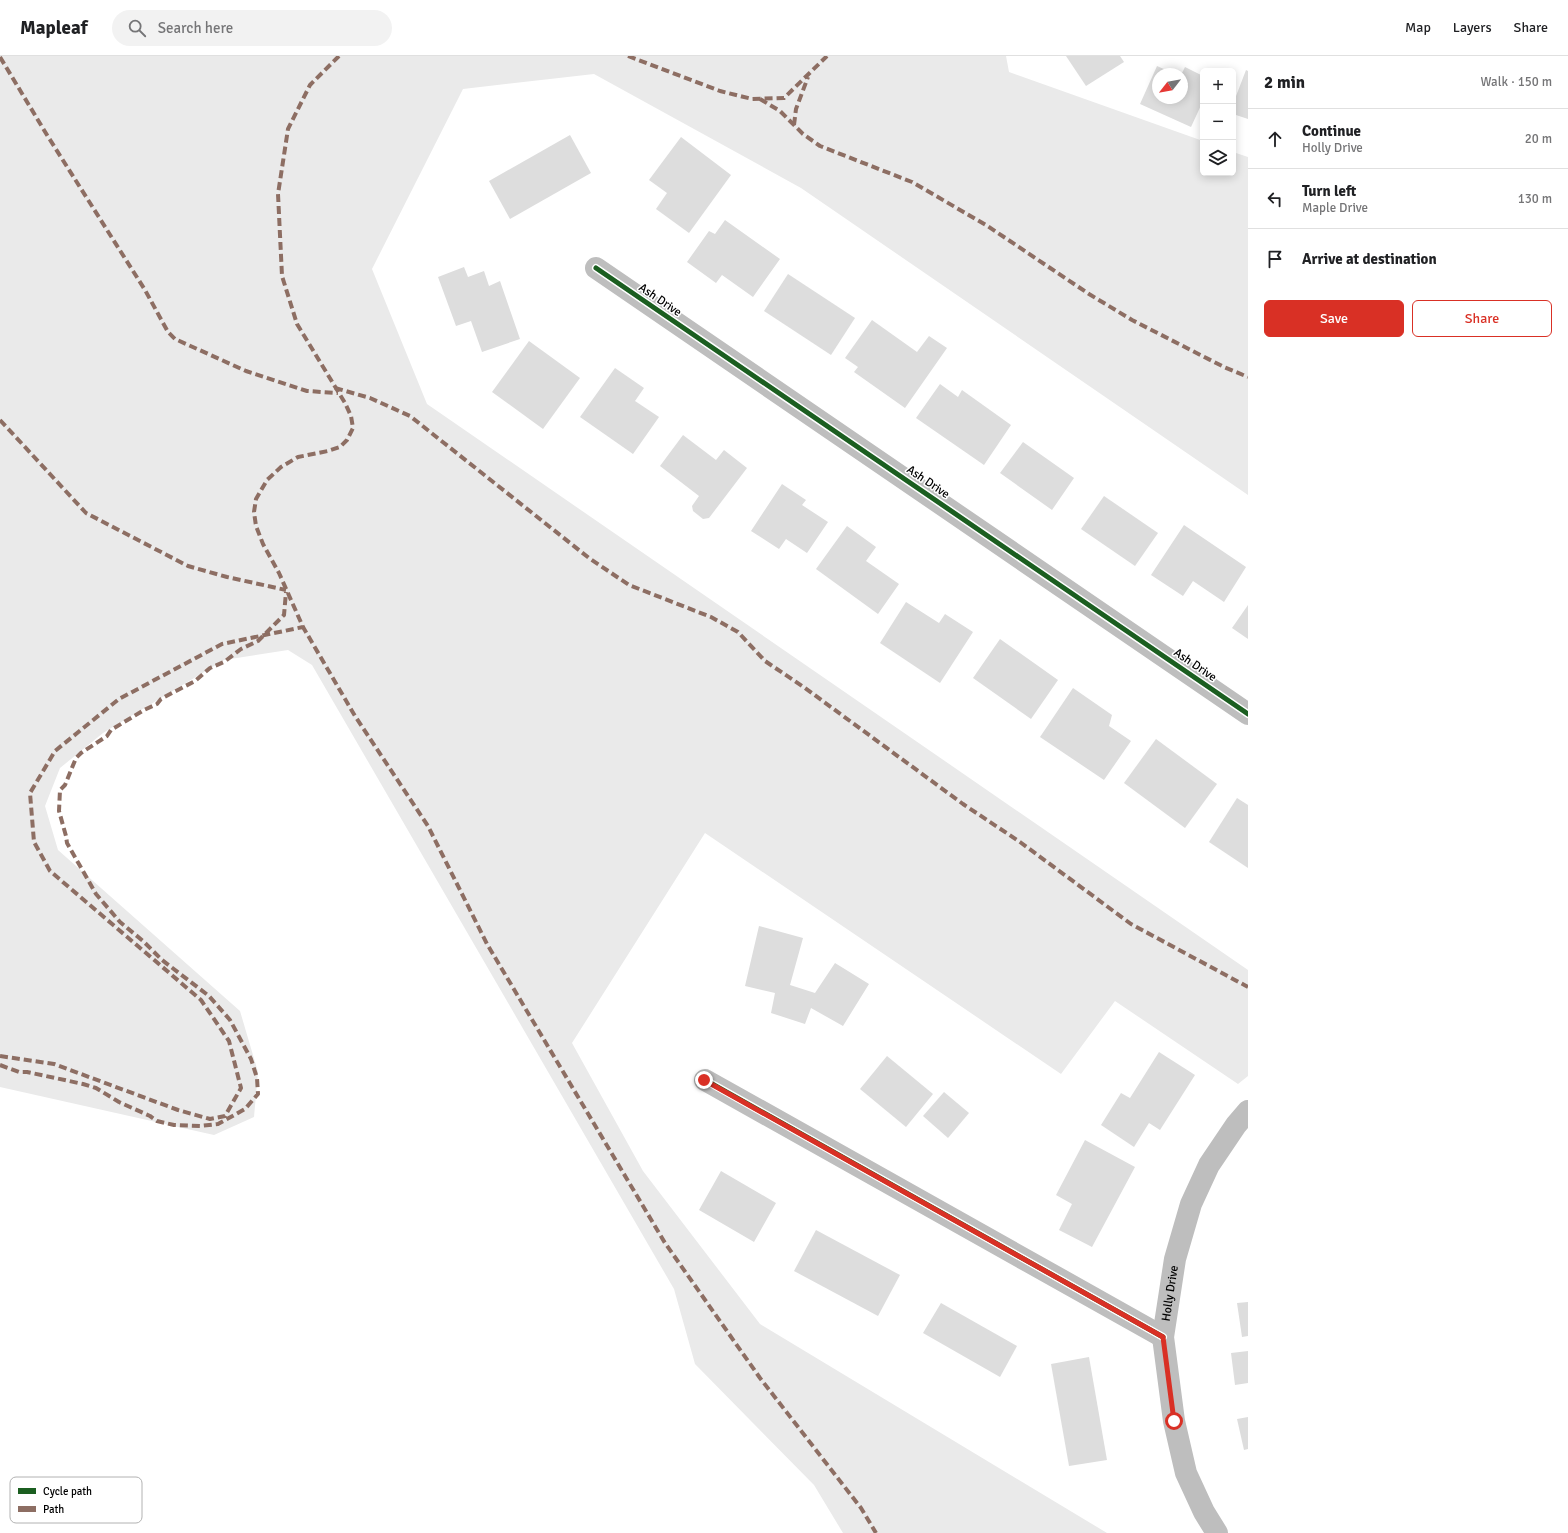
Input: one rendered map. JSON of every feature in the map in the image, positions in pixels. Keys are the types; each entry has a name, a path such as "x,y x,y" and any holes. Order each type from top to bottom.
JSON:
{"street":[{"name":"Ash Drive","path":"596,268 1248,714"},
{"path":"704,1080 1163,1337"},
{"name":"Holly Drive","path":"1217,1533 1204,1512 1186,1473 1174,1421 1163,1337 1175,1259 1191,1204 1209,1165 1248,1110"}],"shaded area":[{"path":"0,56 1006,56 1009,72 1200,140 1200,176 1236,176 1236,153 1248,157 1248,495 801,188 594,74 463,89 372,269 427,404 1248,970 1248,1076 1238,1084 1115,1001 1061,1074 705,833 572,1043 643,1171 760,1324 1107,1533 843,1533 814,1485 695,1364 674,1289 312,665 288,650 224,660 103,733 60,768 45,806 58,850 240,1011 258,1072 254,1117 214,1135 0,1087"}],"building":[{"path":"1066,56 1120,56 1124,62 1086,86"},
{"path":"1188,68 1200,74 1200,108 1191,127 1140,104 1152,77 1152,104 1188,104"},
{"path":"1246,70 1248,71 1248,119 1236,115 1236,96"},
{"path":"570,135 591,173 510,219 489,181"},
{"path":"681,137 731,175 689,233 656,209 667,193 649,180"},
{"path":"725,220 780,259 753,297 722,275 716,283 687,262 709,231 715,234"},
{"path":"464,267 468,277 484,271 489,286 500,281 520,339 482,352 471,321 456,326 438,277"},
{"path":"788,274 855,318 831,355 764,311"},
{"path":"872,320 917,352 929,336 947,348 905,408 854,372 858,367 845,358"},
{"path":"529,341 580,378 543,429 492,392"},
{"path":"615,368 644,388 635,401 659,417 633,454 580,417"},
{"path":"940,384 958,397 962,390 1011,425 984,465 916,418"},
{"path":"683,435 716,460 724,450 747,468 709,518 703,519 693,511 692,506 699,496 660,466"},
{"path":"1023,442 1074,478 1052,510 1000,473"},
{"path":"782,484 806,500 802,505 828,522 807,553 786,539 779,549 751,531"},
{"path":"1104,496 1158,533 1135,566 1081,529"},
{"path":"1184,525 1246,567 1224,602 1193,581 1183,596 1151,575"},
{"path":"847,526 876,547 866,561 899,584 878,614 816,569"},
{"path":"906,602 939,623 945,614 973,632 940,683 880,643"},
{"path":"1248,605 1248,639 1232,628"},
{"path":"1000,639 1058,680 1031,719 973,678"},
{"path":"1073,688 1112,715 1109,726 1131,741 1104,780 1040,737"},
{"path":"1156,739 1217,784 1185,828 1124,783"},
{"path":"1237,798 1248,805 1248,868 1209,842"},
{"path":"759,926 803,938 790,985 815,993 835,963 869,984 843,1026 811,1008 805,1024 771,1013 775,993 745,986"},
{"path":"1159,1052 1195,1075 1160,1130 1149,1123 1134,1147 1101,1125 1121,1093 1130,1098"},
{"path":"887,1056 933,1094 906,1127 860,1089"},
{"path":"944,1092 969,1113 948,1138 923,1116"},
{"path":"1085,1140 1135,1167 1092,1247 1059,1230 1072,1204 1056,1195"},
{"path":"721,1171 776,1203 754,1242 699,1210"},
{"path":"816,1230 900,1275 878,1316 794,1271"},
{"path":"1248,1302 1248,1336 1242,1337 1237,1303"},
{"path":"941,1303 1017,1346 1000,1377 923,1333"},
{"path":"1248,1351 1248,1383 1235,1385 1231,1353"},
{"path":"1089,1357 1107,1460 1069,1466 1051,1364"},
{"path":"1248,1417 1248,1449 1244,1450 1237,1419"}],"marked path":[{"path":"339,56 310,85 288,129 278,194 282,276 297,324 345,403 351,416 353,428 347,440 340,447 298,457 281,467 267,480 256,499 254,512 256,526 263,544 279,573 303,627 355,716 428,826 487,944 665,1243 760,1378 861,1508 876,1533"},
{"path":"628,56 720,91 752,99 784,98 827,56"},
{"path":"0,57 47,135 145,290 168,332 175,339 246,371 307,391 338,393"},
{"path":"794,125 796,109 808,77"},
{"path":"760,99 780,111 803,134 820,146 912,182 986,225 1089,294 1132,320 1224,367 1248,377"},
{"path":"335,388 370,398 410,416 589,558 629,585 711,617 738,632 765,661 805,688 963,804 1020,842 1131,924 1248,987"},
{"path":"0,420 86,513 188,566 227,577 286,590"},
{"path":"0,1065 19,1072 27,1072 96,1088 119,1102 150,1116 157,1121 174,1125 200,1126 218,1124 245,1109 258,1094 257,1078 251,1059 230,1020 209,996 162,960 143,941 120,922 96,894 67,843 59,811 60,790 65,785 76,758 107,736 111,730 157,704 161,699 195,681 210,668 224,662 241,649 258,641 284,615 286,592"},
{"path":"0,1056 54,1064 178,1110 210,1119 225,1116 241,1088 229,1041 201,1000 50,871 34,842 30,793 55,751 119,699 222,644 303,627"}],"cycle path":[{"path":"596,268 1248,714"},
{"path":"705,1080 1163,1337"}],"route":[{"path":"704,1080 1163,1337 1174,1421"}]}
